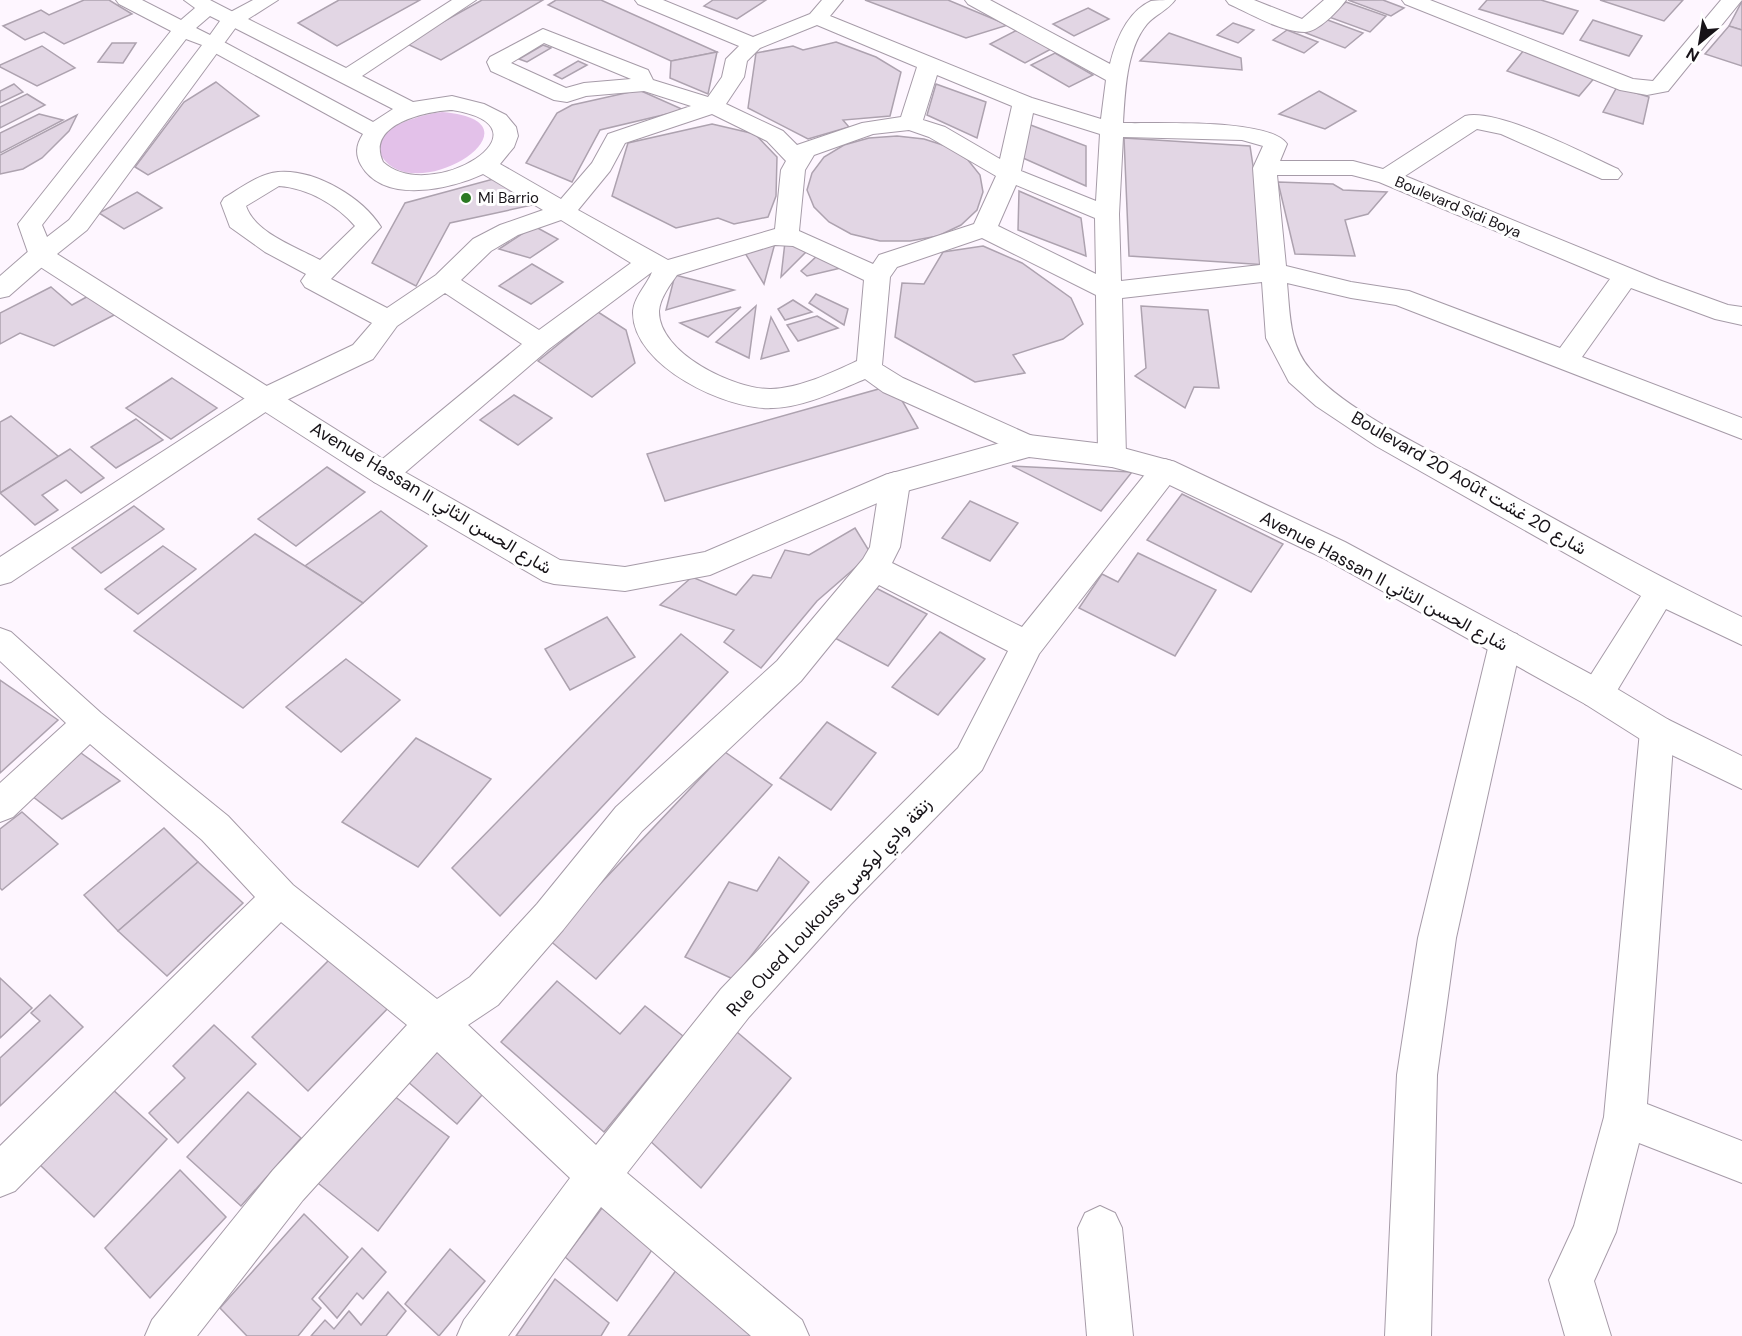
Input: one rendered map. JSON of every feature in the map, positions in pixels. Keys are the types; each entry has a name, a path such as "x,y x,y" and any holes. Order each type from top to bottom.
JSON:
{"street":[{"path":"126,0 213,44 375,132"},
{"path":"0,290 78,225 232,19 268,0"},
{"path":"346,77 466,0"},
{"path":"645,0 753,44"},
{"path":"975,0 1117,77"},
{"path":"1112,456 1107,214 1117,77 1125,46 1138,21 1165,0"},
{"path":"1236,0 1294,24 1306,26 1336,0"},
{"path":"1412,0 1628,85 1647,88 1660,86 1732,0"},
{"path":"40,255 30,224 201,4 411,109"},
{"path":"0,573 266,398 363,352 388,320 445,281 491,240 509,230 564,211 602,166 616,139 713,106 733,77 737,59 753,44 824,6 929,64 1024,103 1112,130 1242,133 1262,136 1276,144 1265,168 1275,272"},
{"path":"645,84 640,75 543,34 498,62 499,66 554,93 567,96 584,90 645,84 713,106 775,136 798,160"},
{"path":"911,123 929,64"},
{"path":"452,103 471,105 494,115 505,129 505,141 498,153 485,165 457,177 424,182 386,175 374,166 368,155 369,144 375,132 390,119 411,109 452,103"},
{"path":"984,229 1009,174 1024,103"},
{"path":"1387,177 1473,122 1508,129 1610,174"},
{"path":"786,237 793,170 805,150 870,128 911,123 937,132 1009,174 1107,214"},
{"path":"485,165 658,266"},
{"name":"Boulevard Sidi Boya","path":"1265,168 1353,168 1387,177 1626,276 1724,313 1742,316"},
{"path":"323,272 274,246 239,222 233,203 276,179 304,181 360,214 369,227 314,281 388,320"},
{"path":"658,266 646,310 649,331 660,347 691,371 728,392 755,399 782,398 867,368 871,361 877,276 888,261 984,229 1109,291 1275,272 1351,290 1400,297 1742,429"},
{"path":"384,474 540,343 658,266 774,237 786,237 798,239 877,276"},
{"name":"Avenue Hassan II شارع الحسن الثاني","path":"40,255 384,474 554,572 625,579 710,563 895,483 1029,446 1112,456 1165,471 1334,550 1597,694 1657,731 1742,774"},
{"name":"Boulevard 20 Août شارع 20 غشت","path":"1275,272 1279,338 1299,375 1326,399 1386,439 1660,592 1742,632"},
{"path":"1564,362 1626,276"},
{"path":"445,281 540,343"},
{"path":"867,368 893,385 1029,446"},
{"name":"Rue Oued Loukouss زنقة وادي لوكوس","path":"480,1336 597,1176 735,1004 838,892 970,759 1028,645 1165,471"},
{"path":"168,1336 288,1185 436,1023 484,991 550,917 629,819 789,671 874,568 885,547 895,483"},
{"path":"874,568 1028,645"},
{"path":"1597,694 1660,592"},
{"path":"0,641 89,723 215,828 280,898 436,1023 597,1176 786,1336"},
{"path":"1408,1336 1418,1076 1437,938 1505,644"},
{"path":"0,806 89,723"},
{"path":"1588,1336 1571,1280 1594,1232 1625,1117 1657,731"},
{"path":"0,1176 280,898"},
{"path":"1625,1117 1742,1162"},
{"path":"1100,1228 1110,1336"}],"shaded area":[{"path":"442,112 472,119 484,130 481,144 466,157 445,168 422,173 399,170 382,157 378,147 381,138 388,131 411,119"}],"building":[{"path":"84,0 109,0 132,14 64,44 44,32 25,40 3,26 41,10 49,15"},
{"path":"339,0 420,0 337,46 298,23"},
{"path":"482,0 543,0 441,60 405,43"},
{"path":"556,0 601,0 717,52 671,61 548,5"},
{"path":"713,0 766,0 737,19 704,6"},
{"path":"865,0 948,0 1008,25 966,38"},
{"path":"1348,0 1383,0 1404,8 1391,16"},
{"path":"1487,0 1541,0 1578,11 1563,34 1479,9"},
{"path":"1600,0 1683,0 1664,21"},
{"path":"1742,1 1742,30 1729,26"},
{"path":"1346,2 1386,16 1370,32 1329,17"},
{"path":"1088,8 1109,19 1074,36 1053,24"},
{"path":"1325,19 1363,33 1345,48 1306,33"},
{"path":"1593,20 1642,36 1629,56 1580,40"},
{"path":"1233,23 1254,30 1238,43 1217,35"},
{"path":"1729,26 1742,30 1742,66 1705,54"},
{"path":"1017,30 1053,48 1025,63 990,44"},
{"path":"1287,30 1318,42 1304,53 1273,40"},
{"path":"1169,33 1241,58 1242,70 1140,61"},
{"path":"836,42 876,57 901,72 890,116 843,120 849,127 808,139 748,108 756,53 793,46 803,50"},
{"path":"112,43 136,43 123,63 98,62"},
{"path":"543,45 551,48 527,62 519,59"},
{"path":"42,46 75,68 37,86 0,67 0,65"},
{"path":"1524,50 1596,76 1579,96 1507,71"},
{"path":"717,52 708,94 670,78 671,61"},
{"path":"1055,53 1093,75 1069,87 1031,65"},
{"path":"578,61 587,65 562,79 554,75"},
{"path":"216,82 259,116 148,175 135,167 184,102"},
{"path":"14,84 23,92 0,103 0,91"},
{"path":"936,84 986,102 977,138 927,115"},
{"path":"1617,87 1649,97 1643,124 1603,112"},
{"path":"639,90 684,110 600,130 572,182 526,163 557,113 572,105"},
{"path":"1319,91 1356,111 1325,129 1279,114"},
{"path":"27,94 45,105 0,128 0,107"},
{"path":"39,114 63,120 0,153 0,133"},
{"path":"77,115 69,131 42,158 23,169 0,174 0,155"},
{"path":"712,124 755,134 777,157 776,196 768,217 734,224 718,218 676,228 612,196 628,143"},
{"path":"1028,124 1086,146 1086,186 1023,158"},
{"path":"897,136 924,139 949,147 968,160 980,175 983,192 977,210 961,225 938,236 910,241 880,241 851,234 829,222 814,207 807,190 812,173 824,157 844,145 869,138"},
{"path":"1124,138 1250,146 1268,265 1129,256"},
{"path":"497,178 537,204 450,223 416,286 372,263 405,203"},
{"path":"1278,182 1333,184 1343,190 1387,192 1368,214 1345,220 1355,256 1295,254"},
{"path":"1019,191 1081,218 1086,256 1018,230"},
{"path":"137,192 162,208 124,229 99,213"},
{"path":"534,226 558,239 530,258 499,249"},
{"path":"785,242 807,251 781,277"},
{"path":"775,243 764,284 745,253"},
{"path":"983,246 1022,263 1071,298 1083,324 1063,339 1013,355 1025,373 975,382 895,337 902,283 924,284 943,252"},
{"path":"818,255 845,267 807,276 801,271"},
{"path":"532,264 563,282 531,304 499,286"},
{"path":"675,275 734,290 666,310"},
{"path":"51,287 72,305 92,294 116,314 54,346 20,333 0,344 0,313"},
{"path":"816,294 848,309 844,325 809,303"},
{"path":"793,300 812,312 785,320 778,309"},
{"path":"756,306 749,358 716,342"},
{"path":"1141,306 1208,310 1219,388 1194,387 1185,408 1135,376 1146,368"},
{"path":"741,307 708,337 680,323"},
{"path":"598,312 626,330 635,363 592,397 538,361"},
{"path":"817,316 838,328 798,341 787,325"},
{"path":"771,317 789,351 761,359"},
{"path":"172,378 217,408 171,439 126,408"},
{"path":"893,385 918,428 665,501 647,454"},
{"path":"514,395 552,418 518,445 480,420"},
{"path":"11,416 59,457 0,493 0,422"},
{"path":"136,419 163,440 116,468 91,447"},
{"path":"70,449 104,478 81,493 66,480 42,495 58,510 35,525 0,493"},
{"path":"1012,466 1132,472 1101,511"},
{"path":"327,467 365,492 296,546 258,519"},
{"path":"1182,494 1283,544 1251,592 1147,540"},
{"path":"970,501 1018,523 990,561 942,538"},
{"path":"134,506 164,529 101,573 72,548"},
{"path":"381,511 427,546 363,603 305,566"},
{"path":"855,528 871,554 817,601 761,668 724,642 734,630 660,605 692,577 736,595 753,575 771,578 785,550 809,555"},
{"path":"255,534 363,603 243,708 134,631"},
{"path":"163,546 196,569 138,614 105,589"},
{"path":"1138,553 1216,590 1175,656 1079,608 1102,574 1118,582"},
{"path":"872,586 927,614 888,666 831,636"},
{"path":"607,617 635,657 570,690 545,649"},
{"path":"940,632 985,659 938,715 892,687"},
{"path":"681,634 728,672 500,916 452,868"},
{"path":"346,659 400,700 341,752 286,707"},
{"path":"0,680 58,720 0,773"},
{"path":"827,722 876,753 831,810 780,778"},
{"path":"416,738 491,779 418,867 342,822"},
{"path":"725,752 772,785 596,979 548,939"},
{"path":"81,753 120,781 62,819 32,796"},
{"path":"22,812 58,844 2,890 0,888 0,829"},
{"path":"164,828 198,862 118,931 84,895"},
{"path":"779,857 809,882 733,979 685,957 729,882 757,891"},
{"path":"198,862 243,903 167,976 118,931"},
{"path":"334,955 391,1005 308,1091 252,1037"},
{"path":"0,978 32,1008 0,1038"},
{"path":"557,981 620,1034 645,1006 683,1036 604,1132 501,1042"},
{"path":"50,995 83,1027 0,1106 0,1058 40,1021 31,1013"},
{"path":"214,1025 256,1064 178,1143 149,1113 185,1078 173,1066"},
{"path":"737,1032 791,1078 701,1188 648,1139"},
{"path":"432,1039 488,1088 457,1124 400,1075"},
{"path":"111,1088 167,1139 94,1217 38,1163"},
{"path":"386,1090 449,1137 378,1231 314,1180"},
{"path":"248,1092 301,1138 241,1206 187,1157"},
{"path":"180,1170 226,1217 150,1298 105,1248"},
{"path":"602,1208 652,1250 617,1301 565,1257"},
{"path":"304,1214 348,1257 312,1299 321,1308 298,1336 247,1336 220,1308"},
{"path":"362,1248 386,1272 363,1299 357,1293 337,1318 319,1298"},
{"path":"450,1249 485,1281 439,1336 405,1304"},
{"path":"677,1269 753,1336 628,1336"},
{"path":"555,1279 609,1323 601,1336 516,1336"},
{"path":"388,1292 406,1311 386,1336 311,1336 325,1320 334,1329 349,1311 361,1325"}],"place":[{"name":"Mi Barrio","path":"466,198"}]}
